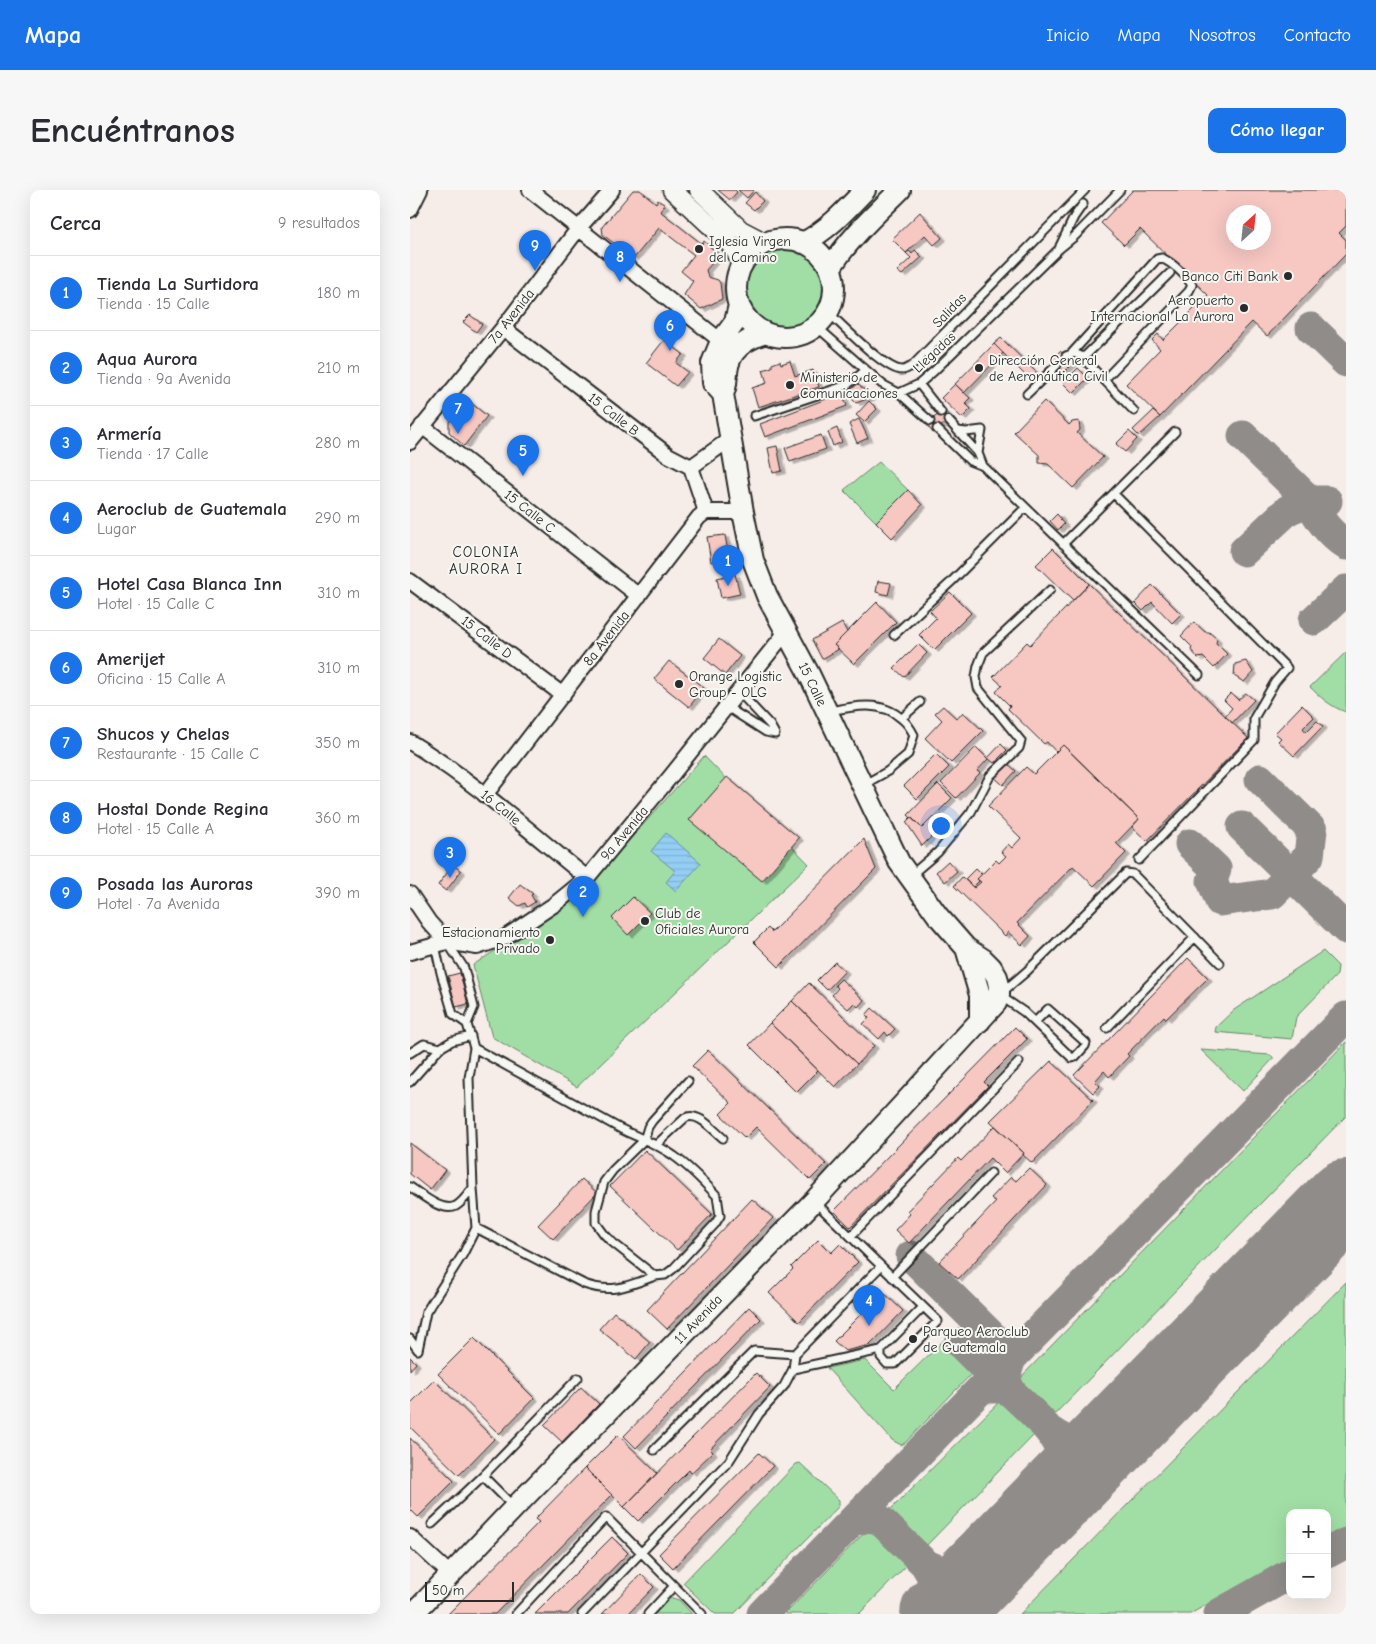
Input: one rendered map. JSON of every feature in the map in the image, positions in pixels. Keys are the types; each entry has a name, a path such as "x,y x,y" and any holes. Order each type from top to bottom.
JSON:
{"main road":[{"path":"803,243 818,235 832,224 865,190"},
{"path":"830,269 850,241 900,190"},
{"path":"790,240 803,243 814,249 830,269 834,295 822,319 804,333 792,337 766,333 754,326 745,317 739,305 736,292 741,266 747,257 766,243 790,240"},
{"name":"15 Calle","path":"723,394 713,383 712,363 721,341 735,322 739,305"},
{"name":"15 Calle","path":"766,333 749,338 735,352 729,362 728,382 723,394 743,512 757,569 767,596 809,674 895,854 938,916 966,948"},
{"path":"966,948 983,959 991,967 997,977 999,996"},
{"path":"966,948 980,995 980,1021"},
{"name":"11 Avenida","path":"413,1614 814,1200 980,1021 996,1003 999,996"}],"street":[{"path":"410,210 420,190"},
{"path":"530,190 721,341"},
{"name":"7a Avenida","path":"410,442 503,328 578,229 612,190"},
{"path":"672,190 729,243 736,252 741,266"},
{"path":"699,190 741,230 766,243"},
{"name":"15 Calle B","path":"503,328 668,455 691,467"},
{"name":"15 Calle C","path":"422,426 639,596"},
{"path":"730,439 691,467 706,512 743,512"},
{"name":"8a Avenida","path":"485,795 699,517 706,512"},
{"name":"15 Calle D","path":"410,581 562,695"},
{"name":"9a Avenida","path":"410,952 441,944 477,948 504,938 555,904 587,878 740,692 786,632"},
{"name":"16 Calle","path":"410,742 485,795 587,878"},
{"path":"410,894 441,944"},
{"path":"410,1537 451,1575"}],"lane":[{"name":"Llegadas","path":"899,393 919,384 934,371 1059,249 1075,236 1120,190"},
{"name":"Salidas","path":"822,319 868,349 890,367 903,370 913,366 1080,194"},
{"path":"1059,249 1074,216 1083,204"},
{"path":"1104,380 1189,291 1192,284 1188,279 1162,258 1157,259 1068,355 1078,354 1083,358 1104,380 1134,411"},
{"path":"1083,358 1170,273"},
{"path":"822,319 866,370 882,384 899,393 930,421"},
{"path":"1027,394 1057,365"},
{"path":"754,416 847,385 866,370"},
{"path":"919,384 941,412"},
{"path":"948,420 978,453 983,466"},
{"path":"937,430 970,461 983,466 1199,675"},
{"path":"958,430 966,432 982,430 978,453"},
{"path":"1063,544 1175,432"},
{"path":"1114,494 1287,668 1274,682 1254,718 1254,740 1139,860"},
{"path":"894,635 951,582 1025,508"},
{"path":"909,876 938,852 971,812 990,776 1020,748 1021,741 978,688 976,677 978,666 983,653 1050,590"},
{"path":"727,707 766,732 775,734 770,725 740,692"},
{"path":"902,718 920,702"},
{"path":"827,711 857,705 882,708 902,718 914,735 908,754 888,771 862,786"},
{"path":"1035,1022 1047,1009 1050,1009 1086,1043 1085,1046 1075,1058 1072,1058 1024,1012 999,996 1126,874 1133,874 1220,963"},
{"path":"1107,1028 1195,937"},
{"path":"441,944 464,968 474,1007 467,1024"},
{"path":"410,1339 418,1350 426,1312 471,1241 476,1228 469,1078 474,1048 467,1024 453,1014 441,973 441,944"},
{"path":"410,1082 440,1048 452,1041 471,1036"},
{"path":"410,1052 424,1044 440,1048"},
{"path":"474,1048 674,1156 718,1196 720,1216 715,1224 673,1269 665,1275 655,1276 622,1288 608,1290 584,1284 476,1228"},
{"path":"851,1236 1020,1062"},
{"path":"655,1276 604,1234 596,1223 596,1211 604,1182 613,1170 644,1140 652,1121 688,1081"},
{"path":"656,1145 690,1115 696,1116 723,1138"},
{"path":"892,1277 991,1173"},
{"path":"410,1187 436,1203 449,1208 461,1202 473,1188"},
{"path":"814,1200 938,1321 895,1364 887,1364 881,1357 881,1350"},
{"path":"582,1614 729,1461 758,1414 784,1386 793,1369 795,1354 881,1266"},
{"path":"793,1369 881,1350 924,1307"},
{"path":"654,1450 754,1351 795,1354"},
{"path":"432,1524 483,1476 578,1378"},
{"path":"483,1476 515,1507"},
{"path":"516,1614 606,1517 702,1614"},
{"path":"648,1614 674,1586"}],"green space":[{"path":"785,248 800,251 813,260 822,273 825,288 822,303 813,316 800,325 785,328 770,325 757,316 748,303 745,288 748,273 757,260 770,251"},
{"path":"879,462 908,490 876,522 844,490"},
{"path":"1346,652 1346,712 1331,705 1310,687"},
{"name":"Club de Oficiales Aurora","path":"704,756 809,864 577,1087 492,1037 473,965 581,895"},
{"path":"1323,951 1338,966 1337,975 1296,1017 1292,1039 1215,1032 1216,1027 1234,1010"},
{"path":"1346,1042 1346,1116 1053,1416 1022,1387 1020,1381 1023,1375"},
{"path":"1201,1050 1270,1055 1273,1059 1243,1091"},
{"path":"1346,1282 1346,1527 1331,1535 1331,1509 1286,1509 1286,1560 1190,1614 1020,1614"},
{"path":"944,1340 975,1370 901,1445 892,1440 827,1368 865,1360 894,1389"},
{"path":"1002,1399 1037,1432 923,1549 887,1513"},
{"path":"800,1463 839,1500 839,1506 734,1614 715,1614 683,1583 796,1464"},
{"path":"873,1528 878,1530 911,1561 859,1614 785,1614 867,1530"},
{"path":"672,1598 679,1600 692,1614 655,1614"}],"water":[{"path":"666,833 701,863 676,891 666,882 675,871 651,851"}],"building":[{"name":"Iglesia Virgen del Camino","path":"633,190 640,190 656,203 658,200 665,205 660,211 702,244 704,241 719,255 706,270 708,277 718,280 720,283 722,299 701,309 684,295 693,281 681,271 694,255 659,228 634,258 603,235 602,227"},
{"path":"718,190 735,190 737,192 730,200"},
{"path":"738,190 754,190 747,198"},
{"name":"Aeropuerto Internacional La Aurora","path":"1133,190 1346,190 1346,226 1339,233 1346,240 1346,254 1267,336 1252,322 1160,417 1126,384 1160,349 1152,340 1158,334 1163,340 1208,295 1140,229 1124,245 1101,223"},
{"path":"755,192 763,201 754,210 745,203"},
{"path":"920,212 942,238 934,245 925,235 906,253 892,239"},
{"path":"915,250 922,257 902,275 897,271 911,258 906,253 909,251 912,254"},
{"path":"470,315 482,324 476,332 463,322"},
{"path":"1001,338 1038,374 1031,381 994,344"},
{"path":"664,340 683,354 676,363 688,372 676,386 646,363"},
{"name":"Dirección General de Aeronáutica Civil","path":"994,344 1003,353 964,393 955,384"},
{"path":"1060,351 1073,363 1064,372 1051,360"},
{"name":"Ministerio de Comunicaciones","path":"780,361 781,364 790,361 795,376 813,370 819,387 758,407 752,388 767,383 763,370 772,367 772,364"},
{"path":"1078,368 1088,378 1073,393 1063,383"},
{"path":"858,384 872,397 856,403 846,393"},
{"name":"Dirección General de Aeronáutica Civil","path":"955,384 970,398 965,403 971,409 962,418 941,398"},
{"path":"842,393 847,406 765,437 760,424"},
{"path":"466,399 487,416 464,446 449,432 449,422"},
{"path":"869,401 877,409 864,422 856,415"},
{"name":"Dirección General de Aeronáutica Civil","path":"1044,401 1069,425 1072,422 1079,421 1080,430 1077,433 1103,457 1073,488 1048,464 1039,463 1039,455 1014,432"},
{"path":"944,410 951,418 933,433 926,424"},
{"path":"1153,411 1160,417 1139,436 1133,430"},
{"path":"859,419 868,438 857,443 849,424"},
{"path":"837,428 842,442 833,446 828,432"},
{"path":"1129,431 1137,439 1125,452 1116,444"},
{"path":"821,435 826,449 790,462 785,448"},
{"path":"777,446 782,471 773,473 768,448"},
{"path":"908,490 922,505 892,538 876,522"},
{"path":"1057,514 1064,524 1058,530 1050,521"},
{"path":"725,535 729,559 711,562 707,537"},
{"path":"1053,548 1089,584 1073,601 1036,565"},
{"path":"735,574 740,594 721,598 717,578"},
{"path":"878,581 891,583 888,595 876,592"},
{"path":"1089,584 1248,738 1147,841 1132,827 1139,819 1063,745 1056,752 1047,742 1044,744 1008,709 1010,706 996,692 1002,685 993,677 1027,642 1030,645"},
{"path":"1152,585 1181,614 1172,623 1152,602 1143,611 1135,603"},
{"path":"950,592 971,613 934,650 919,635 936,618 930,611"},
{"path":"877,602 896,622 854,664 834,645"},
{"path":"1194,622 1205,632 1209,632 1217,639 1216,643 1227,654 1214,668 1203,657 1198,658 1191,650 1192,647 1181,636"},
{"path":"842,623 847,632 834,645 839,649 822,659 812,640"},
{"path":"719,639 740,656 725,675 704,658"},
{"path":"918,644 927,653 904,677 894,668"},
{"name":"Orange Logistic Group - OLG","path":"669,661 704,688 689,707 654,679"},
{"path":"1246,661 1253,672 1244,682 1234,676 1235,664"},
{"path":"1231,693 1238,700 1246,693 1254,700 1232,723 1225,716 1232,708 1224,700"},
{"path":"1302,705 1314,717 1303,728 1306,732 1317,721 1323,726 1294,756 1278,741 1281,738 1275,733"},
{"path":"943,706 957,719 963,712 983,731 951,763 925,738 942,720 935,713"},
{"path":"1001,744 1007,750 994,763 988,758"},
{"path":"1063,745 1139,819 1116,843 1126,853 1094,886 1073,866 1017,923 1030,936 1022,945 1008,932 1005,936 954,886 962,877 974,888 981,882 977,879 996,860 999,863 1006,856 1001,852 1008,844 1012,848 1021,838 988,806 1026,767 1034,774"},
{"path":"976,747 988,759 977,771 980,773 956,798 941,783"},
{"path":"936,754 949,767 917,799 904,786"},
{"path":"1006,762 1016,771 1003,785 993,776"},
{"path":"727,777 799,838 762,881 689,820"},
{"path":"938,784 952,798 922,828 908,815"},
{"path":"911,817 922,828 933,817 942,826 922,846 906,822"},
{"path":"864,839 876,869 779,967 754,942 768,928 772,932"},
{"path":"948,861 957,871 945,882 936,872"},
{"path":"453,865 461,871 446,891 438,885"},
{"path":"976,868 982,874 977,879 979,881 973,887 965,879"},
{"path":"520,884 533,894 531,895 535,902 527,907 525,903 519,906 509,898"},
{"path":"633,897 650,913 628,935 612,918"},
{"path":"1188,958 1208,978 1166,1019 1164,1016 1127,1054 1129,1056 1109,1077 1104,1071 1095,1081 1100,1086 1093,1093 1074,1075"},
{"path":"835,962 845,971 827,990 817,980"},
{"path":"460,973 468,1004 456,1007 448,976"},
{"path":"841,979 864,1000 858,1007 854,1003 848,1009 832,995 838,988 835,985"},
{"path":"809,983 874,1046 857,1064 792,1001"},
{"path":"792,1001 857,1064 835,1087 770,1023"},
{"path":"872,1008 895,1029 888,1036 885,1032 879,1039 863,1024 869,1018 866,1015"},
{"path":"770,1023 818,1070 796,1092 749,1045"},
{"path":"1015,1027 1027,1039 984,1082 988,1086 850,1227 834,1211"},
{"path":"708,1050 826,1164 810,1180 756,1127 745,1138 720,1114 731,1103 692,1066"},
{"path":"1051,1061 1093,1100 1032,1163 990,1121"},
{"path":"995,1126 1024,1153 1005,1173 990,1158 909,1243 895,1230 910,1214 907,1211 958,1158 961,1161"},
{"path":"410,1143 445,1170 430,1190 410,1174"},
{"path":"645,1150 712,1214 677,1250 610,1186"},
{"path":"1029,1168 1047,1185 958,1279 939,1262 996,1202 991,1198 1011,1177 1016,1181"},
{"path":"582,1179 597,1193 553,1239 538,1225"},
{"path":"752,1199 773,1218 667,1329 647,1310"},
{"path":"818,1240 831,1253 840,1244 858,1262 799,1322 769,1293"},
{"path":"883,1292 903,1311 870,1345 845,1351 834,1341"},
{"path":"749,1307 761,1319 636,1448 624,1436"},
{"path":"614,1312 650,1342 636,1359 599,1329"},
{"path":"474,1338 534,1398 499,1434 438,1374"},
{"path":"410,1357 416,1363 410,1370"},
{"path":"756,1373 770,1387 710,1449 713,1452 691,1473 689,1470 638,1521 624,1507"},
{"path":"434,1380 494,1439 459,1475 410,1427 410,1404"},
{"path":"581,1387 599,1404 562,1442 544,1425"},
{"path":"618,1435 657,1473 624,1507 585,1468"},
{"path":"410,1438 454,1481 418,1517 410,1509"},
{"path":"759,1453 773,1466 673,1568 659,1554"},
{"path":"585,1468 612,1495 495,1614 448,1614 539,1522 535,1519"},
{"path":"612,1537 628,1553 568,1614 535,1614"},
{"path":"641,1574 654,1587 628,1614 602,1614"}],"taxiway":[{"path":"1311,328 1346,362"},
{"path":"1243,436 1310,501 1325,526 1346,545"},
{"path":"1244,551 1288,510 1310,501 1327,501"},
{"path":"1314,620 1346,590"},
{"path":"1260,779 1312,830 1309,856 1291,875 1346,929"},
{"path":"1190,844 1216,869 1212,881 1220,901 1272,894 1291,875 1242,827"},
{"path":"762,1614 1346,1017"},
{"path":"911,1256 1012,1356 1006,1379 1012,1393"},
{"path":"960,1343 993,1376"},
{"path":"993,1388 1004,1388 1012,1393 1040,1420 1055,1440 1061,1452 1063,1464 1062,1477 1058,1488 1047,1505"},
{"path":"1051,1432 1074,1445 1088,1448 1095,1447 1112,1439"},
{"path":"853,1521 868,1517 879,1519 925,1564 934,1579 938,1595 933,1614"},
{"path":"1331,1551 1346,1543"},
{"path":"925,1564 941,1571 955,1574 985,1568"},
{"path":"1219,1614 1286,1576"}],"runway":[{"path":"940,1614 1346,1199"}],"place":[{"name":"Iglesia Virgen del Camino","path":"699,249"},
{"name":"Posada las Auroras","path":"535,271"},
{"name":"Banco Citi Bank","path":"1288,276"},
{"name":"Hostal Donde Regina","path":"620,282"},
{"name":"Aeropuerto Internacional La Aurora","path":"1244,308"},
{"name":"Amerijet","path":"670,351"},
{"name":"Dirección General de Aeronáutica Civil","path":"979,368"},
{"name":"Ministerio de Comunicaciones","path":"790,385"},
{"name":"Shucos y Chelas","path":"458,434"},
{"name":"Hotel Casa Blanca Inn","path":"523,476"},
{"name":"Tienda La Surtidora","path":"728,586"},
{"name":"Orange Logistic Group - OLG","path":"679,684"},
{"name":"Armería","path":"450,878"},
{"name":"Aqua Aurora","path":"583,917"},
{"name":"Club de Oficiales Aurora","path":"645,921"},
{"name":"Estacionamiento Privado","path":"550,940"},
{"name":"Aeroclub de Guatemala","path":"869,1326"},
{"name":"Parqueo Aeroclub de Guatemala","path":"913,1339"}],"district":[{"name":"COLONIA AURORA I","path":"486,560"}]}
